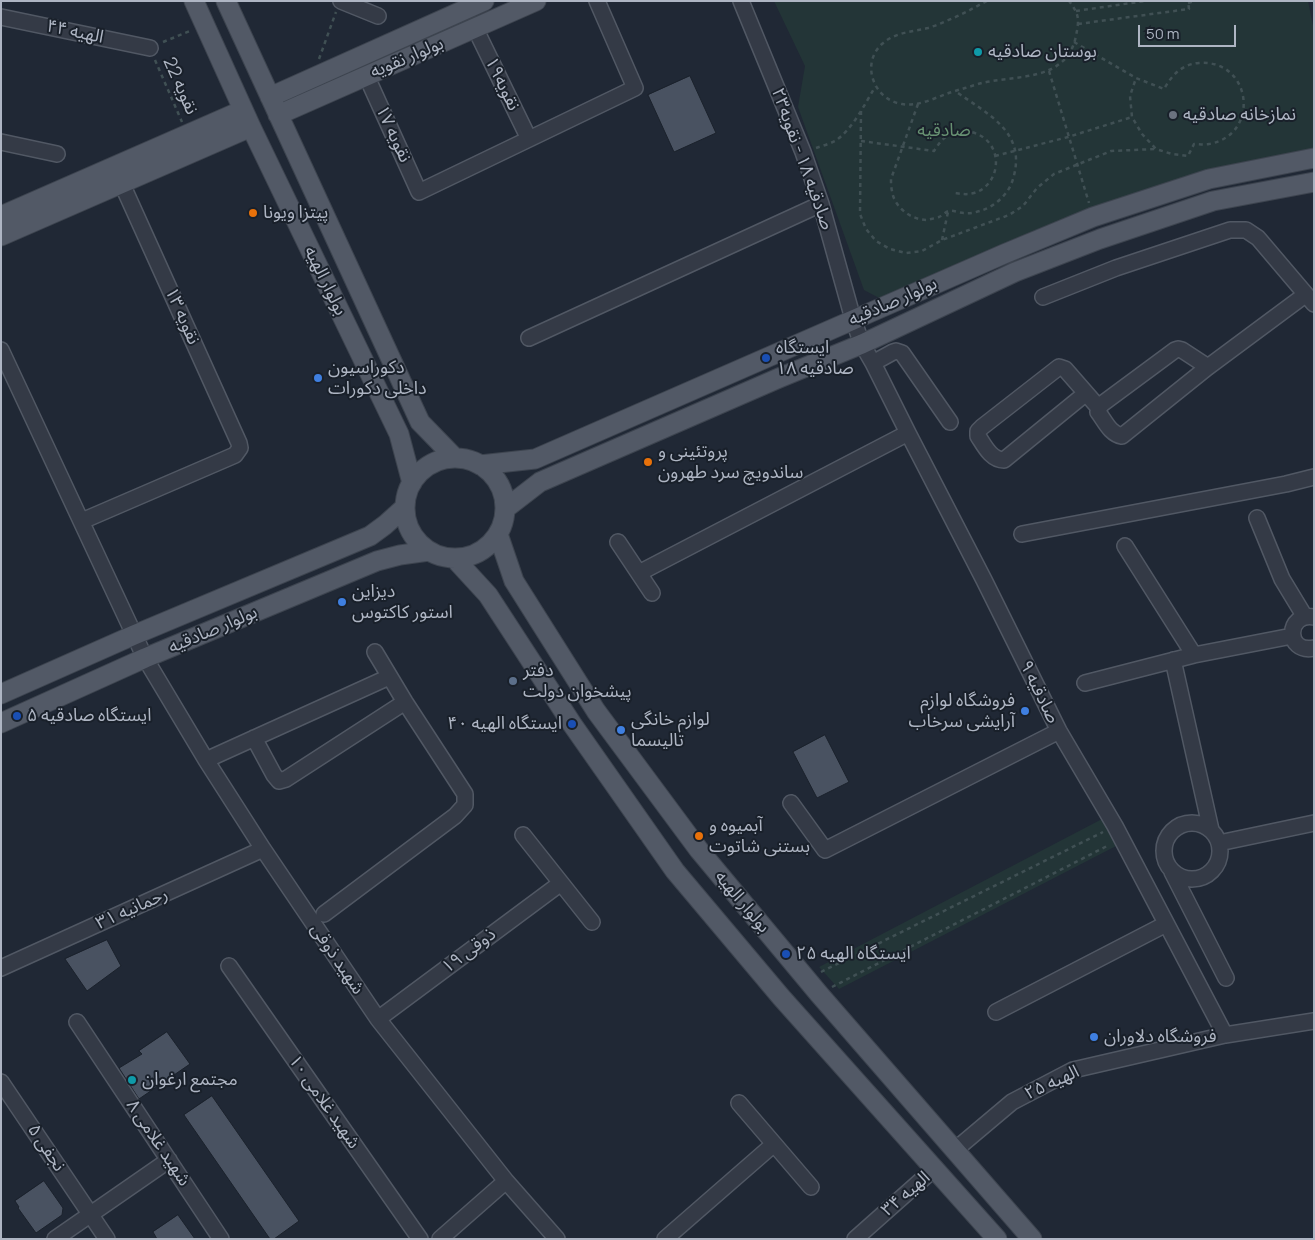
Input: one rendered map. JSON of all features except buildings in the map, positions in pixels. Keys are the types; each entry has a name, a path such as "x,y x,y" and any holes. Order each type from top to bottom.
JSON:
{"main road":[{"name":"بولوار الهیه","path":"194,1 247,119 399,434 412,482"},
{"name":"بولوار الهیه","path":"226,1 420,422 455,458"},
{"name":"بولوار نقویه","path":"270,97 484,1"},
{"name":"بولوار نقویه","path":"278,115 536,1"},
{"path":"1,216 188,134 247,119"},
{"path":"1,236 122,184 247,119"},
{"name":"بولوار صادقیه","path":"480,466 535,459 1093,217 1208,179 1314,158"},
{"name":"بولوار صادقیه","path":"505,509 540,482 862,344 1015,272 1100,239 1213,201 1314,182"},
{"path":"455,458 468,460 480,466 498,484 503,496 505,509 503,522 498,534 490,544 479,552 467,557 441,556 429,551 411,533 406,520 404,507 406,494 412,482 420,472 442,460 455,458"},
{"name":"بولوار صادقیه","path":"1,694 134,635 370,536 404,507"},
{"name":"بولوار الهیه","path":"498,534 514,580 596,711 699,850 813,986 1032,1239"},
{"path":"370,536 380,538 385,545 384,553 378,561"},
{"name":"بولوار صادقیه","path":"1,723 145,658 378,561 400,555 429,551"},
{"name":"بولوار الهیه","path":"454,558 488,595 572,724 675,871 781,997 997,1239"},
{"path":"935,1168 955,1150"}],"street":[{"path":"529,139 635,88 597,1"},
{"name":"صادقیه ۱۸ - نقویه۲۳","path":"741,1 803,152 821,204 853,320 862,344"},
{"path":"339,6 378,16"},
{"name":"الهیه ۴۴","path":"1,17 150,48"},
{"name":"نقویه۱۹","path":"475,28 529,139"},
{"name":"نقویه ۱۷","path":"366,75 419,192 529,139"},
{"path":"1,142 56,154"},
{"name":"نقویه ۱۳","path":"82,521 235,455 240,448 122,184"},
{"path":"529,338 821,204"},
{"path":"1043,297 1116,268 1230,230 1246,230 1258,238 1309,299 1208,367 1122,436 1117,436 1113,433 1098,412 1098,408 1065,369 1059,368 982,427 978,431 978,436 994,458 1004,460 1085,394"},
{"name":"صادقیه ۹","path":"862,344 984,580 1059,732 1118,832 1225,1035"},
{"path":"1098,408 1178,349 1208,367"},
{"name":"شهید ذوقی","path":"1,350 145,658 206,760 262,849 378,1019 506,1181 557,1239"},
{"path":"873,363 893,352 902,353 950,422"},
{"path":"639,573 908,433"},
{"path":"1022,534 1286,484 1314,477"},
{"path":"1257,518 1282,579 1310,617 1299,619 1292,630 1292,636 1300,647 1313,652"},
{"path":"618,542 652,593"},
{"path":"1125,546 1194,655"},
{"path":"1085,683 1194,655 1292,636"},
{"path":"324,914 455,816 465,805 465,794 405,702 376,652"},
{"path":"1172,872 1185,879 1200,878 1212,870 1219,857 1173,660"},
{"path":"206,760 389,676"},
{"path":"254,738 278,781 286,779 405,702"},
{"path":"791,803 825,850 1059,732"},
{"path":"1226,978 1164,859 1164,845 1170,832 1183,824 1198,823 1215,836 1314,823"},
{"path":"523,835 592,922"},
{"name":"رحمانیه ۳۱","path":"1,968 262,849"},
{"name":"ذوقی ۱۹","path":"378,1019 561,883"},
{"path":"996,1012 1166,924"},
{"name":"شهید غلامی ۱۰","path":"228,966 420,1239"},
{"name":"الهیه ۲۵","path":"955,1150 1012,1102 1073,1070 1225,1035 1314,1021"},
{"name":"شهید غلامی ۸","path":"77,1022 221,1239"},
{"name":"نجفی ۵","path":"1,1082 107,1239"},
{"path":"739,1103 811,1187"},
{"path":"665,1239 774,1144"},
{"path":"55,1239 169,1160"},
{"name":"الهیه ۳۴","path":"855,1239 935,1168"},
{"path":"440,1239 506,1181"}],"path":[{"path":"987,1 948,21 928,28 907,32 881,44 874,53 871,64 871,76 875,87 882,96 892,102 903,105 918,104 982,83 1042,74 1056,66 1067,56 1074,42 1078,24 1076,11 1069,1"},
{"path":"1076,11 1145,1"},
{"path":"1078,24 1189,9 1188,2 1196,1"},
{"path":"312,78 339,6"},
{"path":"150,48 205,26"},
{"path":"861,111 860,214 866,228 876,241 890,249 906,252 922,251 942,240 1009,215 1023,206 1037,188 1054,174 1111,151 1156,149 1188,156 1194,144 1207,145 1220,141 1232,134 1240,123 1244,110 1244,96 1239,84 1231,73 1220,66 1206,62 1193,63 1180,68 1170,77 1164,89 1136,78 1074,42"},
{"name":"نقویه 22","path":"150,48 188,134"},
{"path":"1049,70 1093,217"},
{"path":"1136,78 1130,96 1132,117 1142,134 1156,149"},
{"path":"803,152 834,142 847,131 875,87"},
{"path":"918,104 891,180 892,192 896,203 904,212 914,218 926,220 938,217 949,211 966,214 984,210 999,200 1010,186 1016,170 1016,150 1010,135 998,121 955,91"},
{"path":"995,156 1068,137 1132,117"},
{"path":"861,141 934,151 948,135 968,131 978,134 987,140 993,149 996,170 992,179 976,193 965,195 955,193"},
{"path":"942,240 949,211"},
{"path":"813,986 1118,832"},
{"path":"813,986 1118,832"}],"green space":[{"name":"صادقیه","path":"774,1 1308,1 1314,30 1314,149 883,300 864,290 798,107 805,66"},
{"path":"1104,818 1118,845 839,989 819,967"}],"place":[{"name":"بوستان صادقیه","path":"978,52"},
{"name":"نمازخانه صادقیه","path":"1173,115"},
{"name":"پیتزا ویونا","path":"253,213"},
{"name":"ایستگاه صادقیه ۱۸","path":"766,358"},
{"name":"دکوراسیون داخلی دکورات","path":"318,378"},
{"name":"پروتئینی و ساندویچ سرد طهرون","path":"648,462"},
{"name":"دیزاین استور کاکتوس","path":"342,602"},
{"name":"دفتر پیشخوان دولت","path":"513,681"},
{"name":"فروشگاه لوازم آرایشی سرخاب","path":"1025,711"},
{"name":"ایستگاه صادقیه ۵","path":"17,716"},
{"name":"ایستگاه الهیه ۴۰","path":"572,724"},
{"name":"لوازم خانگی تالیسما","path":"621,730"},
{"name":"آبمیوه و بستنی شاتوت","path":"699,836"},
{"name":"ایستگاه الهیه ۲۵","path":"786,954"},
{"name":"فروشگاه دلاوران","path":"1094,1037"},
{"name":"مجتمع ارغوان","path":"132,1080"}]}
